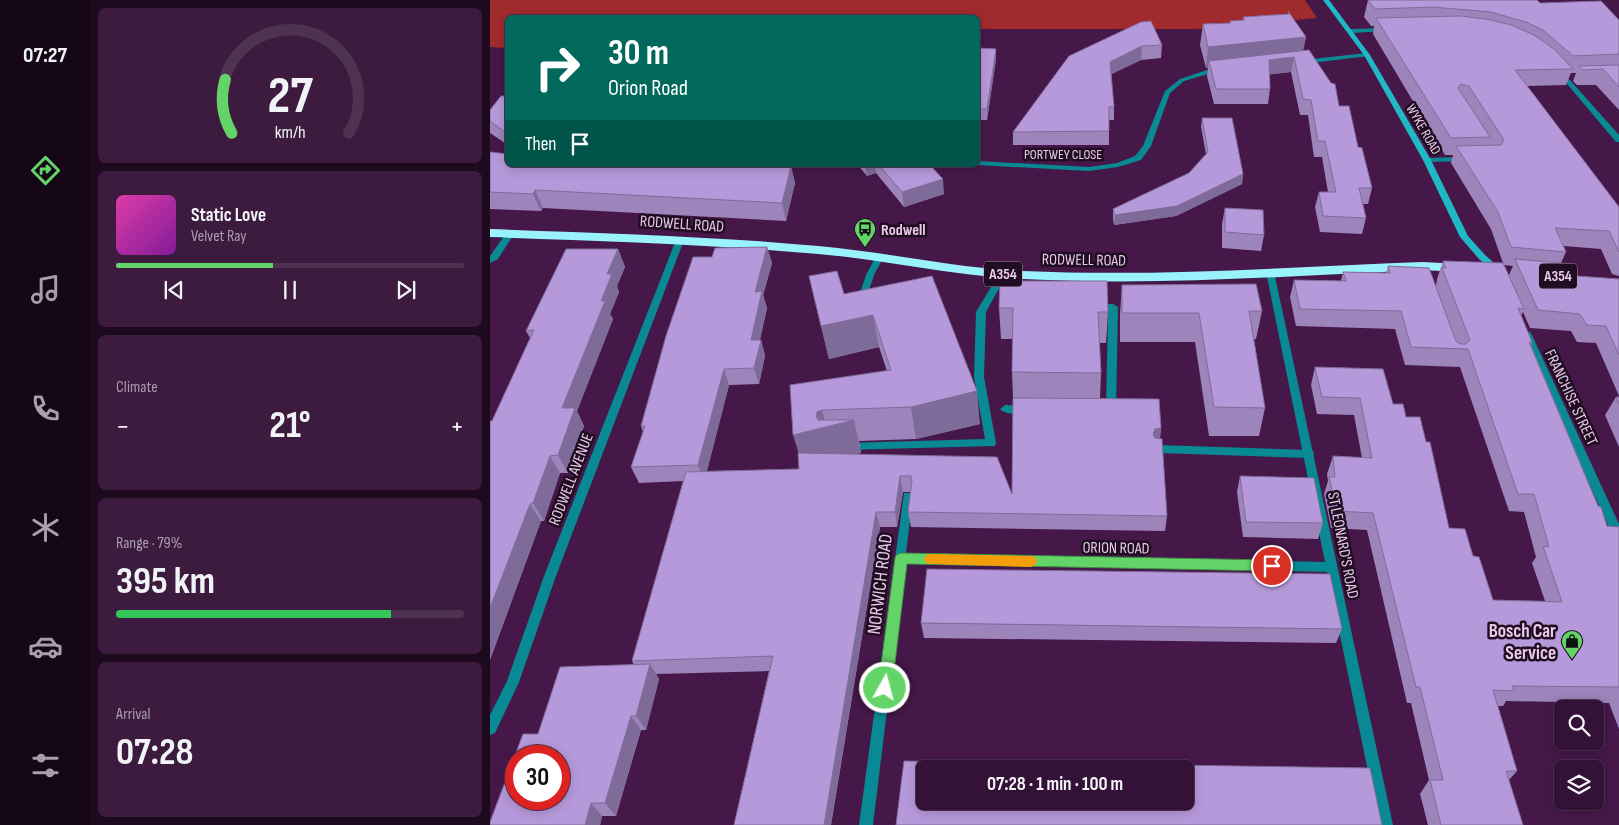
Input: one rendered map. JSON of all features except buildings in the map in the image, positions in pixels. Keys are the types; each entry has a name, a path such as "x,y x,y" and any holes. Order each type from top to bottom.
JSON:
{"highway":[{"name":"RODWELL ROAD","path":"490,233 680,240 796,248 1060,281 1270,272 1502,273"}],"main road":[{"name":"WYKE ROAD","path":"1326,0 1351,31 1367,55 1428,160 1464,237 1502,273"}],"street":[{"path":"1351,31 1396,30"},
{"path":"1292,63 1367,55"},
{"path":"1555,67 1619,140"},
{"name":"PORTWEY CLOSE","path":"980,163 1088,169 1118,165 1138,158 1148,146 1167,92 1182,80 1207,72 1235,69"},
{"path":"1564,77 1573,77"},
{"path":"1428,160 1473,158"},
{"path":"490,260 495,257 510,234"},
{"name":"RODWELL AVENUE","path":"490,729 513,682 550,576 680,240"},
{"path":"879,258 870,275 863,296 882,296"},
{"name":"ST LEONARD'S ROAD","path":"1270,272 1386,825"},
{"path":"832,448 991,443 979,378 981,312 1003,274"},
{"path":"1086,306 1113,307 1113,410 1103,410"},
{"name":"FRANCHISE STREET","path":"1520,320 1619,535"},
{"path":"1005,409 1034,410"},
{"path":"1158,449 1309,454"},
{"name":"NORWICH ROAD","path":"866,825 908,496"},
{"name":"ORION ROAD","path":"901,558 1331,567"}],"shaded area":[{"path":"490,0 1305,0 1317,18 1198,29 980,29 980,15 505,15 505,48 490,47"}],"slow traffic":[{"path":"930,559 1031,561"}],"place":[{"name":"Rodwell","path":"865,248"},
{"name":"Bosch Car Service","path":"1572,660"}],"route":[{"path":"885,688 901,558 1272,566"}]}
